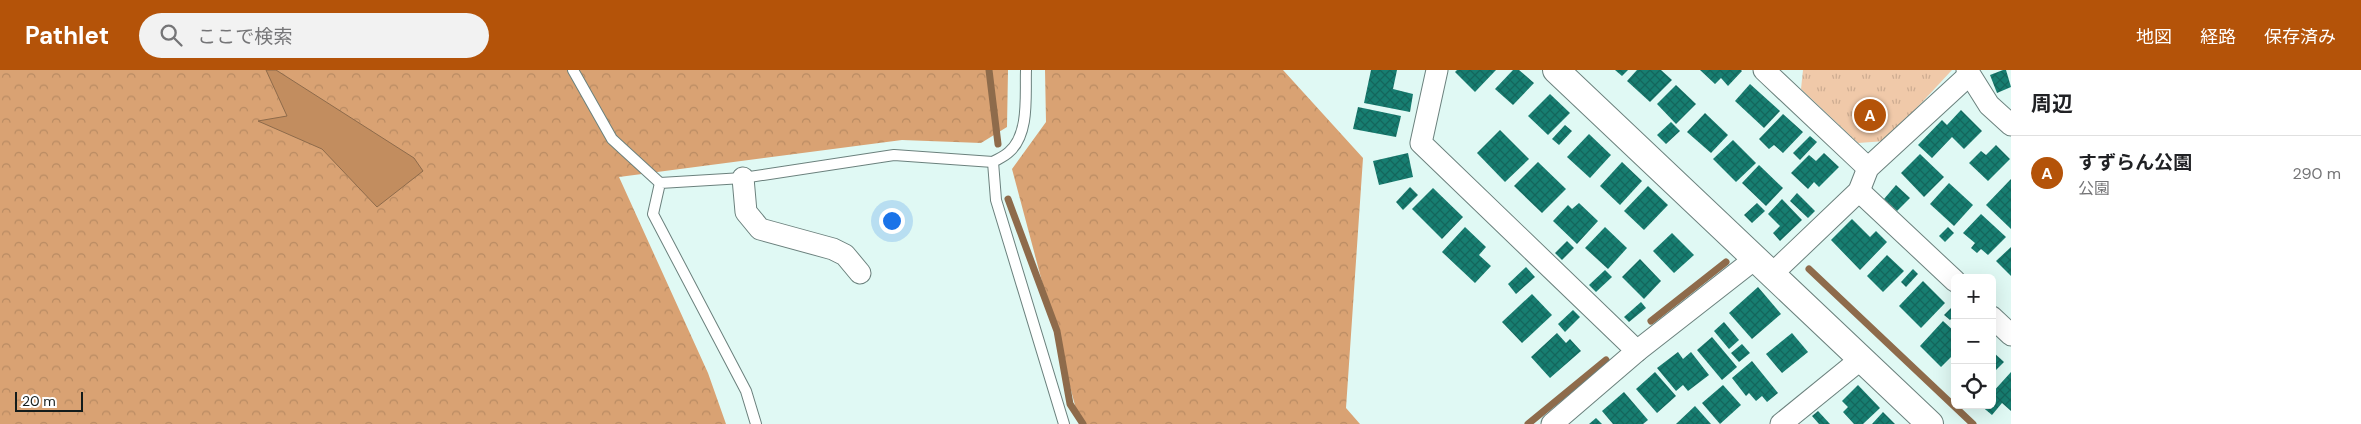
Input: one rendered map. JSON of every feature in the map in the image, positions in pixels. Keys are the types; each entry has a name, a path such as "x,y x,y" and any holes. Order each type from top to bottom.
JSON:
{"street":[{"path":"1437,70 1420,143 1638,351"},
{"path":"1556,70 1930,424"},
{"path":"1552,424 1638,351 1764,266 1859,191 1868,168 1968,72 1989,105 2011,125"},
{"path":"1775,74 1868,168"},
{"path":"743,178 746,212 760,229 833,249 845,255 860,272"},
{"path":"1859,191 1951,278"},
{"path":"1994,319 2011,334"},
{"path":"1781,424 1861,359"}],"lane":[{"path":"573,70 612,139 660,183 743,178 894,155 993,162 1010,151 1018,140 1024,120 1026,70"},
{"path":"993,162 996,200 1064,424"},
{"path":"660,183 654,214 746,391 756,424"}],"green space":[{"path":"0,70 1008,70 1007,127 981,143 902,140 619,177 708,373 726,424 0,424"},
{"path":"1045,70 1283,70 1363,158 1346,408 1360,424 1080,424 1012,169 1046,122"},
{"path":"1803,70 1952,70 1886,141 1858,143 1801,89"}],"shaded area":[{"path":"266,70 276,70 414,158 423,171 377,207 322,149 258,121 287,116"}],"building":[{"path":"1371,70 1397,70 1393,89 1413,94 1410,112 1364,103"},
{"path":"1457,70 1496,70 1475,92 1455,72"},
{"path":"1513,70 1519,70 1534,83 1513,105 1495,89"},
{"path":"1615,70 1628,70 1622,76"},
{"path":"1637,70 1661,70 1672,80 1650,102 1627,81"},
{"path":"1700,70 1742,71 1728,86 1721,78 1715,84"},
{"path":"2006,70 2011,87 1997,93 1990,75"},
{"path":"1750,84 1780,111 1764,128 1735,101"},
{"path":"1676,85 1696,104 1676,124 1657,104"},
{"path":"1550,94 1570,113 1548,135 1528,116"},
{"path":"1358,107 1401,116 1396,137 1353,129"},
{"path":"1961,110 1982,131 1964,149 1952,137 1932,158 1918,145 1942,120 1947,125"},
{"path":"1705,113 1728,135 1711,153 1687,132"},
{"path":"1783,114 1803,132 1783,153 1774,145 1769,149 1759,139"},
{"path":"1671,122 1680,131 1666,144 1657,135"},
{"path":"1565,125 1572,131 1559,145 1552,139"},
{"path":"1500,130 1529,159 1505,182 1477,153"},
{"path":"1589,134 1611,155 1590,178 1567,157"},
{"path":"1810,136 1817,142 1800,160 1793,153"},
{"path":"1733,140 1756,163 1736,182 1713,159"},
{"path":"1996,145 2010,159 1988,181 1969,163 1981,151 1986,155"},
{"path":"1408,153 1413,177 1379,185 1373,161"},
{"path":"1824,153 1839,167 1819,187 1814,182 1808,189 1791,173 1809,155 1816,161"},
{"path":"1920,154 1944,177 1924,197 1901,173"},
{"path":"1538,162 1566,189 1542,213 1514,186"},
{"path":"1622,162 1642,181 1620,205 1600,186"},
{"path":"1759,165 1783,188 1766,206 1742,183"},
{"path":"2011,179 2011,229 1986,205"},
{"path":"1949,183 1973,205 1954,226 1930,204"},
{"path":"1896,185 1910,198 1897,211 1884,199"},
{"path":"1648,186 1668,205 1644,230 1624,211"},
{"path":"1410,187 1418,195 1403,210 1396,202"},
{"path":"1433,188 1463,217 1442,239 1412,209"},
{"path":"1797,193 1815,211 1808,218 1790,201"},
{"path":"1782,199 1802,220 1780,241 1773,233 1780,226 1768,214"},
{"path":"1579,203 1598,221 1577,244 1553,221 1568,205 1572,209"},
{"path":"1757,203 1765,211 1752,223 1744,215"},
{"path":"1981,214 2006,237 1988,255 1981,249 1977,253 1971,248 1975,243 1963,233"},
{"path":"1852,219 1870,237 1876,231 1887,242 1860,270 1831,240"},
{"path":"1465,227 1486,247 1479,255 1491,266 1475,283 1442,252"},
{"path":"1605,227 1627,248 1608,269 1585,248"},
{"path":"1948,227 1954,233 1945,242 1939,236"},
{"path":"1672,233 1694,255 1674,273 1653,251"},
{"path":"1567,241 1574,248 1562,260 1555,253"},
{"path":"2011,247 2011,276 1996,261"},
{"path":"1887,255 1904,271 1883,292 1867,276"},
{"path":"1640,259 1661,281 1644,299 1622,277"},
{"path":"1526,267 1535,277 1516,294 1508,284"},
{"path":"1913,269 1918,274 1906,287 1901,282"},
{"path":"1605,270 1612,277 1596,292 1589,285"},
{"path":"1923,281 1945,303 1921,328 1899,306"},
{"path":"1758,287 1781,314 1752,339 1729,313"},
{"path":"1532,294 1552,315 1522,343 1502,322"},
{"path":"1641,302 1646,308 1629,322 1624,317"},
{"path":"1951,308 1950,320 1944,315"},
{"path":"1573,310 1580,317 1565,332 1558,324"},
{"path":"1943,321 1951,328 1951,357 1941,367 1920,346"},
{"path":"1724,322 1739,340 1729,349 1714,331"},
{"path":"1557,333 1566,343 1570,339 1581,351 1550,378 1531,357"},
{"path":"1792,333 1808,352 1782,373 1766,354"},
{"path":"1712,337 1737,367 1722,380 1697,350"},
{"path":"1742,344 1750,353 1739,362 1731,353"},
{"path":"1678,352 1683,359 1691,352 1709,375 1688,391 1683,385 1676,391 1657,368"},
{"path":"1996,355 2004,362 1996,370"},
{"path":"1752,361 1778,393 1767,402 1762,396 1756,401 1749,393 1746,396 1732,378"},
{"path":"1655,372 1676,396 1657,413 1636,389"},
{"path":"2011,372 2011,411 2002,403 1992,415 1985,409 1996,409 1996,389"},
{"path":"1723,385 1741,405 1720,424 1702,403"},
{"path":"1858,385 1880,408 1863,424 1854,424 1843,412 1848,407 1842,401"},
{"path":"1624,392 1648,420 1643,424 1613,424 1602,411"},
{"path":"1695,406 1711,424 1676,424"},
{"path":"1818,411 1830,424 1819,424 1812,416"},
{"path":"1883,412 1895,424 1872,424"},
{"path":"1596,418 1602,424 1589,424"}],"waterway":[{"path":"989,70 998,144"},
{"path":"1008,199 1057,331 1070,404 1083,424"},
{"path":"1651,321 1726,262"},
{"path":"1809,269 1973,424"},
{"path":"1528,424 1606,360"}],"place":[{"name":"すずらん公園","path":"1870,115"}]}
